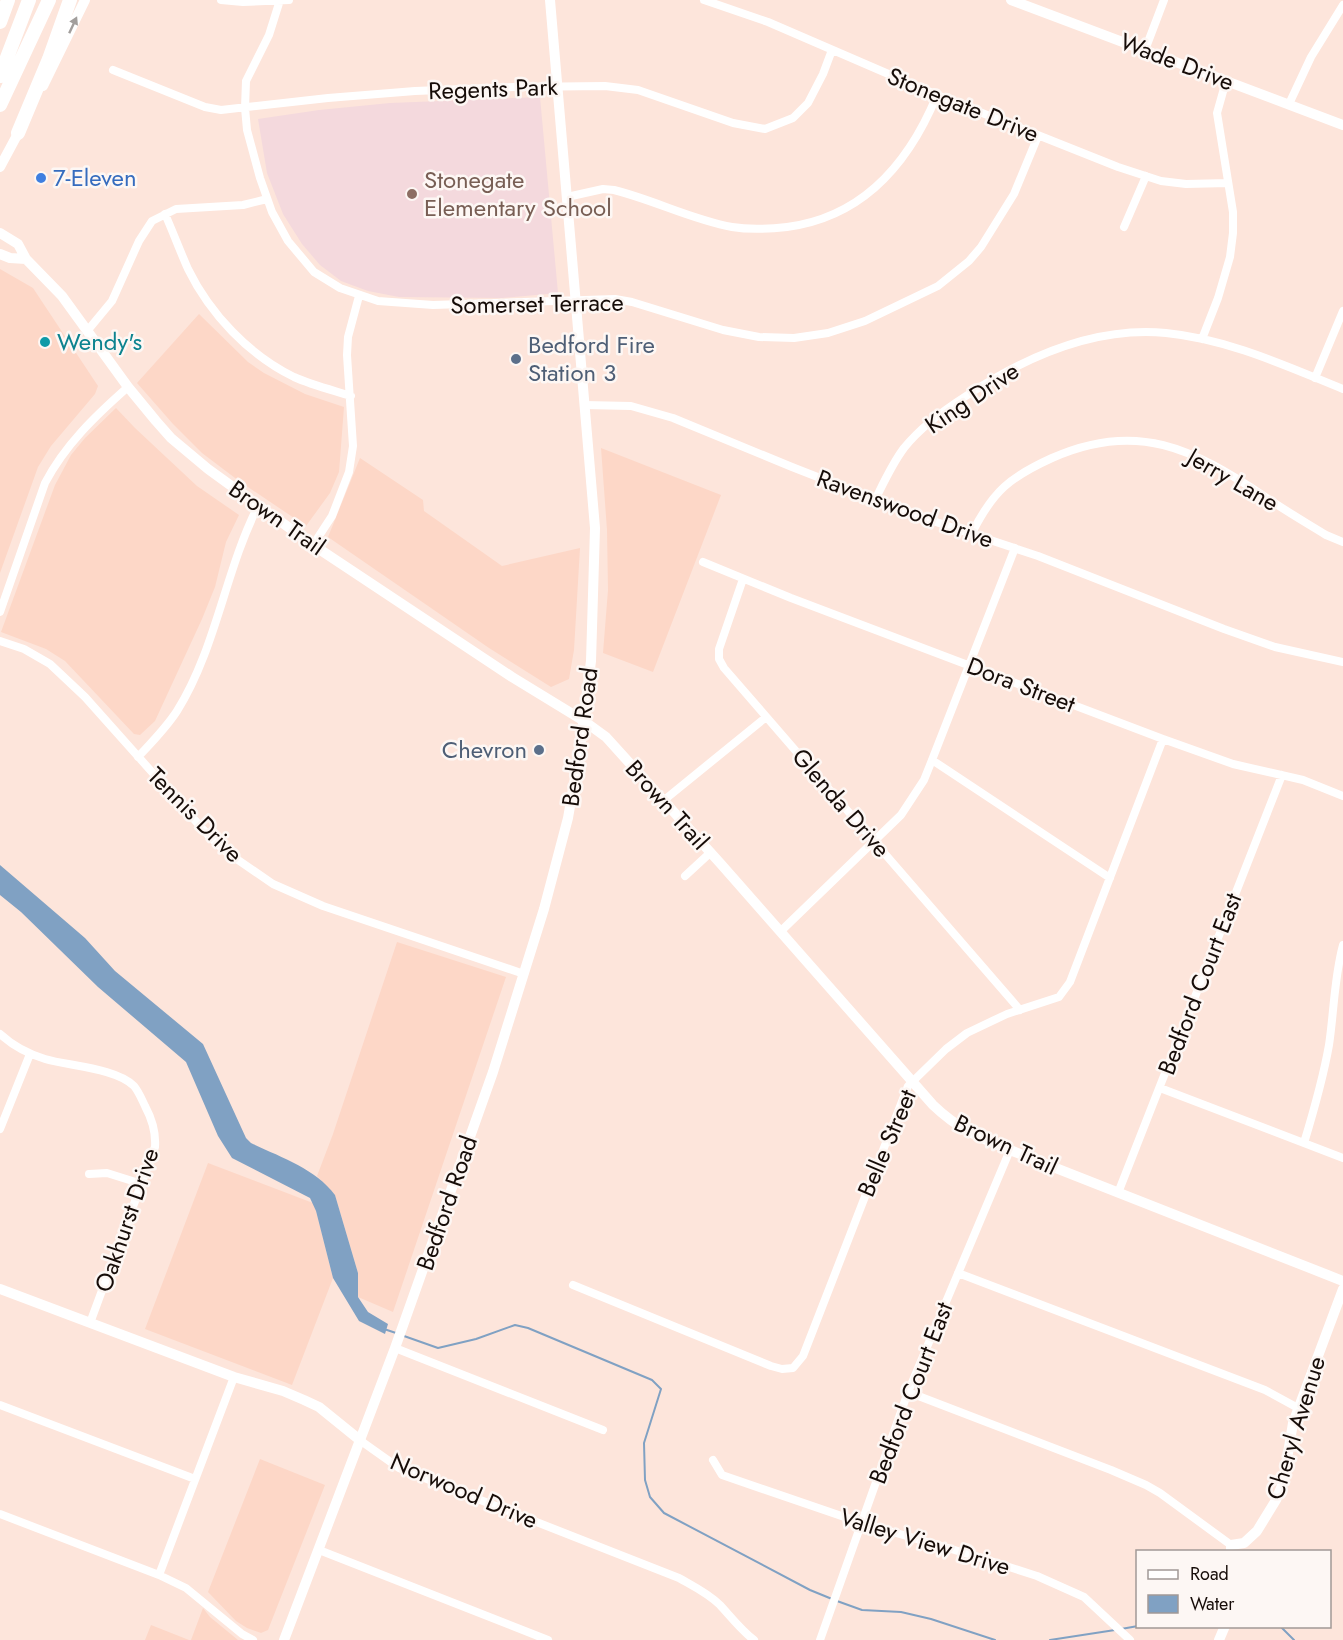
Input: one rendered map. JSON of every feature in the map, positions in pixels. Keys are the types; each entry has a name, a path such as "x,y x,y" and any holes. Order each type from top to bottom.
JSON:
{"highway":[{"path":"0,22 8,0"},
{"path":"0,76 29,0"},
{"path":"0,105 49,0"},
{"path":"18,133 49,59 70,0"}],"street":[{"path":"0,167 57,62 85,0"},
{"path":"221,0 243,2 289,0"},
{"name":"Somerset Terrace","path":"280,0 269,35 246,81 247,130 267,199 288,241 314,272 328,282 359,296 378,301 433,305 600,299 632,302 723,330 759,337 794,338 828,333 865,321 938,286 969,261 981,247 1014,194 1038,136"},
{"name":"Bedford Road","path":"284,1640 397,1345 493,1072 544,909 568,818 584,721 591,661 595,528 550,0"},
{"name":"Stonegate Drive","path":"704,0 768,22 937,95 1146,176 1186,184 1228,183"},
{"name":"Wade Drive","path":"1011,0 1343,125"},
{"path":"1145,50 1164,0"},
{"path":"1289,104 1311,57 1343,5"},
{"name":"Regents Park","path":"113,70 205,107 221,110 393,93 606,86 638,90 733,123 765,129 793,118 808,103 832,50"},
{"path":"1202,339 1218,298 1230,257 1233,233 1233,213 1217,113 1226,81"},
{"path":"567,198 603,189 614,190 734,227 766,230 816,221 851,205 875,188 909,148 928,117 937,95"},
{"path":"1124,227 1146,176"},
{"path":"88,330 112,301 139,241 152,221 176,209 243,205 267,199"},
{"path":"165,214 198,287 213,311 237,336 260,355 293,376 351,396"},
{"name":"Brown Trail","path":"0,233 18,243 26,260 52,284 128,387 171,438 208,469 313,545 606,737 950,1121 972,1135 1343,1281"},
{"name":"Brown Trail","path":"0,254 9,258 26,260"},
{"path":"313,545 332,516 349,472 353,446 347,355 348,337 359,296"},
{"path":"1315,378 1343,311"},
{"name":"King Drive","path":"876,500 889,472 904,448 947,408 1013,367 1085,340 1125,333 1165,333 1202,339 1234,347 1343,389"},
{"path":"0,612 45,483 53,468 79,433 128,387"},
{"name":"Ravenswood Drive","path":"584,405 631,406 657,412 876,500 1016,548 1275,647 1343,662"},
{"name":"Jerry Lane","path":"972,534 982,513 999,490 1012,478 1068,451 1095,443 1120,440 1152,441 1184,451 1211,463 1326,535 1343,542"},
{"path":"138,757 162,732 190,685 240,546 258,506"},
{"path":"781,931 910,804 932,760 1016,548"},
{"name":"Dora Street","path":"703,562 1163,739 1233,764 1303,780 1343,796"},
{"name":"Glenda Drive","path":"743,579 721,640 719,659 724,668 1020,1010"},
{"name":"Tennis Drive","path":"0,641 24,649 50,664 85,697 225,851 273,884 323,906 524,974"},
{"path":"663,801 765,718"},
{"name":"Belle Street","path":"573,1285 771,1366 782,1369 793,1368 803,1356 904,1092 912,1081 946,1049 967,1033 988,1022 1059,997 1065,990 1163,739"},
{"path":"932,760 1110,878"},
{"name":"Bedford Court East","path":"1118,1193 1282,775"},
{"path":"685,876 711,852"},
{"path":"1304,1143 1319,1095 1343,945"},
{"name":"Oakhurst Drive","path":"0,1034 30,1054 124,1079 133,1086 148,1113 156,1138 142,1184 90,1323"},
{"path":"0,1129 30,1054"},
{"path":"1160,1088 1343,1158"},
{"name":"Bedford Court East","path":"820,1640 908,1392 1010,1150"},
{"path":"88,1174 107,1173 142,1184"},
{"path":"958,1273 1265,1390 1298,1408"},
{"name":"Norwood Drive","path":"0,1288 234,1377 282,1391 319,1407 399,1468 679,1578 703,1591 754,1640"},
{"name":"Cheryl Avenue","path":"1231,1548 1244,1543 1257,1531 1276,1500 1283,1483 1293,1423 1343,1288"},
{"path":"397,1345 603,1430"},
{"path":"159,1575 234,1377"},
{"path":"908,1392 1146,1485 1160,1493 1231,1548"},
{"path":"0,1404 195,1479"},
{"name":"Valley View Drive","path":"713,1460 722,1475 861,1523 1037,1576 1084,1598 1128,1639"},
{"path":"0,1514 159,1575 186,1588 242,1634 253,1640"},
{"path":"319,1550 548,1640"}],"shaded area":[{"name":"Stonegate Elementary School","path":"540,97 558,293 502,298 399,297 368,291 341,281 320,265 302,244 283,214 267,173 258,119 390,103"},
{"path":"0,269 33,288 98,386 95,394 51,446 38,467 0,573"},
{"path":"199,314 248,362 264,373 305,394 344,407 339,472 330,493 306,526 202,453 137,383"},
{"path":"116,408 197,486 239,515 226,542 215,587 202,619 155,721 140,735 134,734 65,661 46,649 1,632 55,485 71,455"},
{"path":"601,448 721,495 653,672 603,653 608,590 607,530"},
{"path":"360,458 423,500 424,511 502,566 580,548 574,650 569,679 551,687 489,648 328,537"},
{"path":"397,942 506,977 393,1312 358,1297 358,1273 335,1195 317,1176"},
{"path":"208,1163 313,1203 333,1278 292,1385 145,1329"},
{"path":"260,1459 325,1485 268,1630 261,1633 236,1621 208,1592"},
{"path":"203,1608 210,1617 238,1640 191,1640"},
{"path":"151,1625 189,1640 145,1640"}],"water":[{"path":"0,865 85,938 115,971 203,1044 246,1138 251,1143 307,1170 318,1177 335,1195 358,1273 358,1297 368,1312 388,1324 385,1334 359,1321 333,1278 316,1211 310,1198 232,1158 218,1136 186,1062 98,987 21,912 0,895"}],"waterway":[{"path":"404,1336 438,1348 476,1339 515,1325 528,1328 652,1380 661,1389 644,1443 645,1480 650,1497 664,1513 810,1590 832,1599"},
{"path":"384,1329 396,1333"},
{"path":"837,1601 862,1610 901,1612 931,1619 995,1640"},
{"path":"1121,1629 1136,1626"},
{"path":"1282,1628 1294,1640"},
{"path":"1050,1640 1115,1630"}],"place":[{"name":"7-Eleven","path":"41,178"},
{"name":"Stonegate Elementary School","path":"412,194"},
{"name":"Wendy's","path":"45,342"},
{"name":"Bedford Fire Station 3","path":"516,359"},
{"name":"Chevron","path":"539,750"}]}
